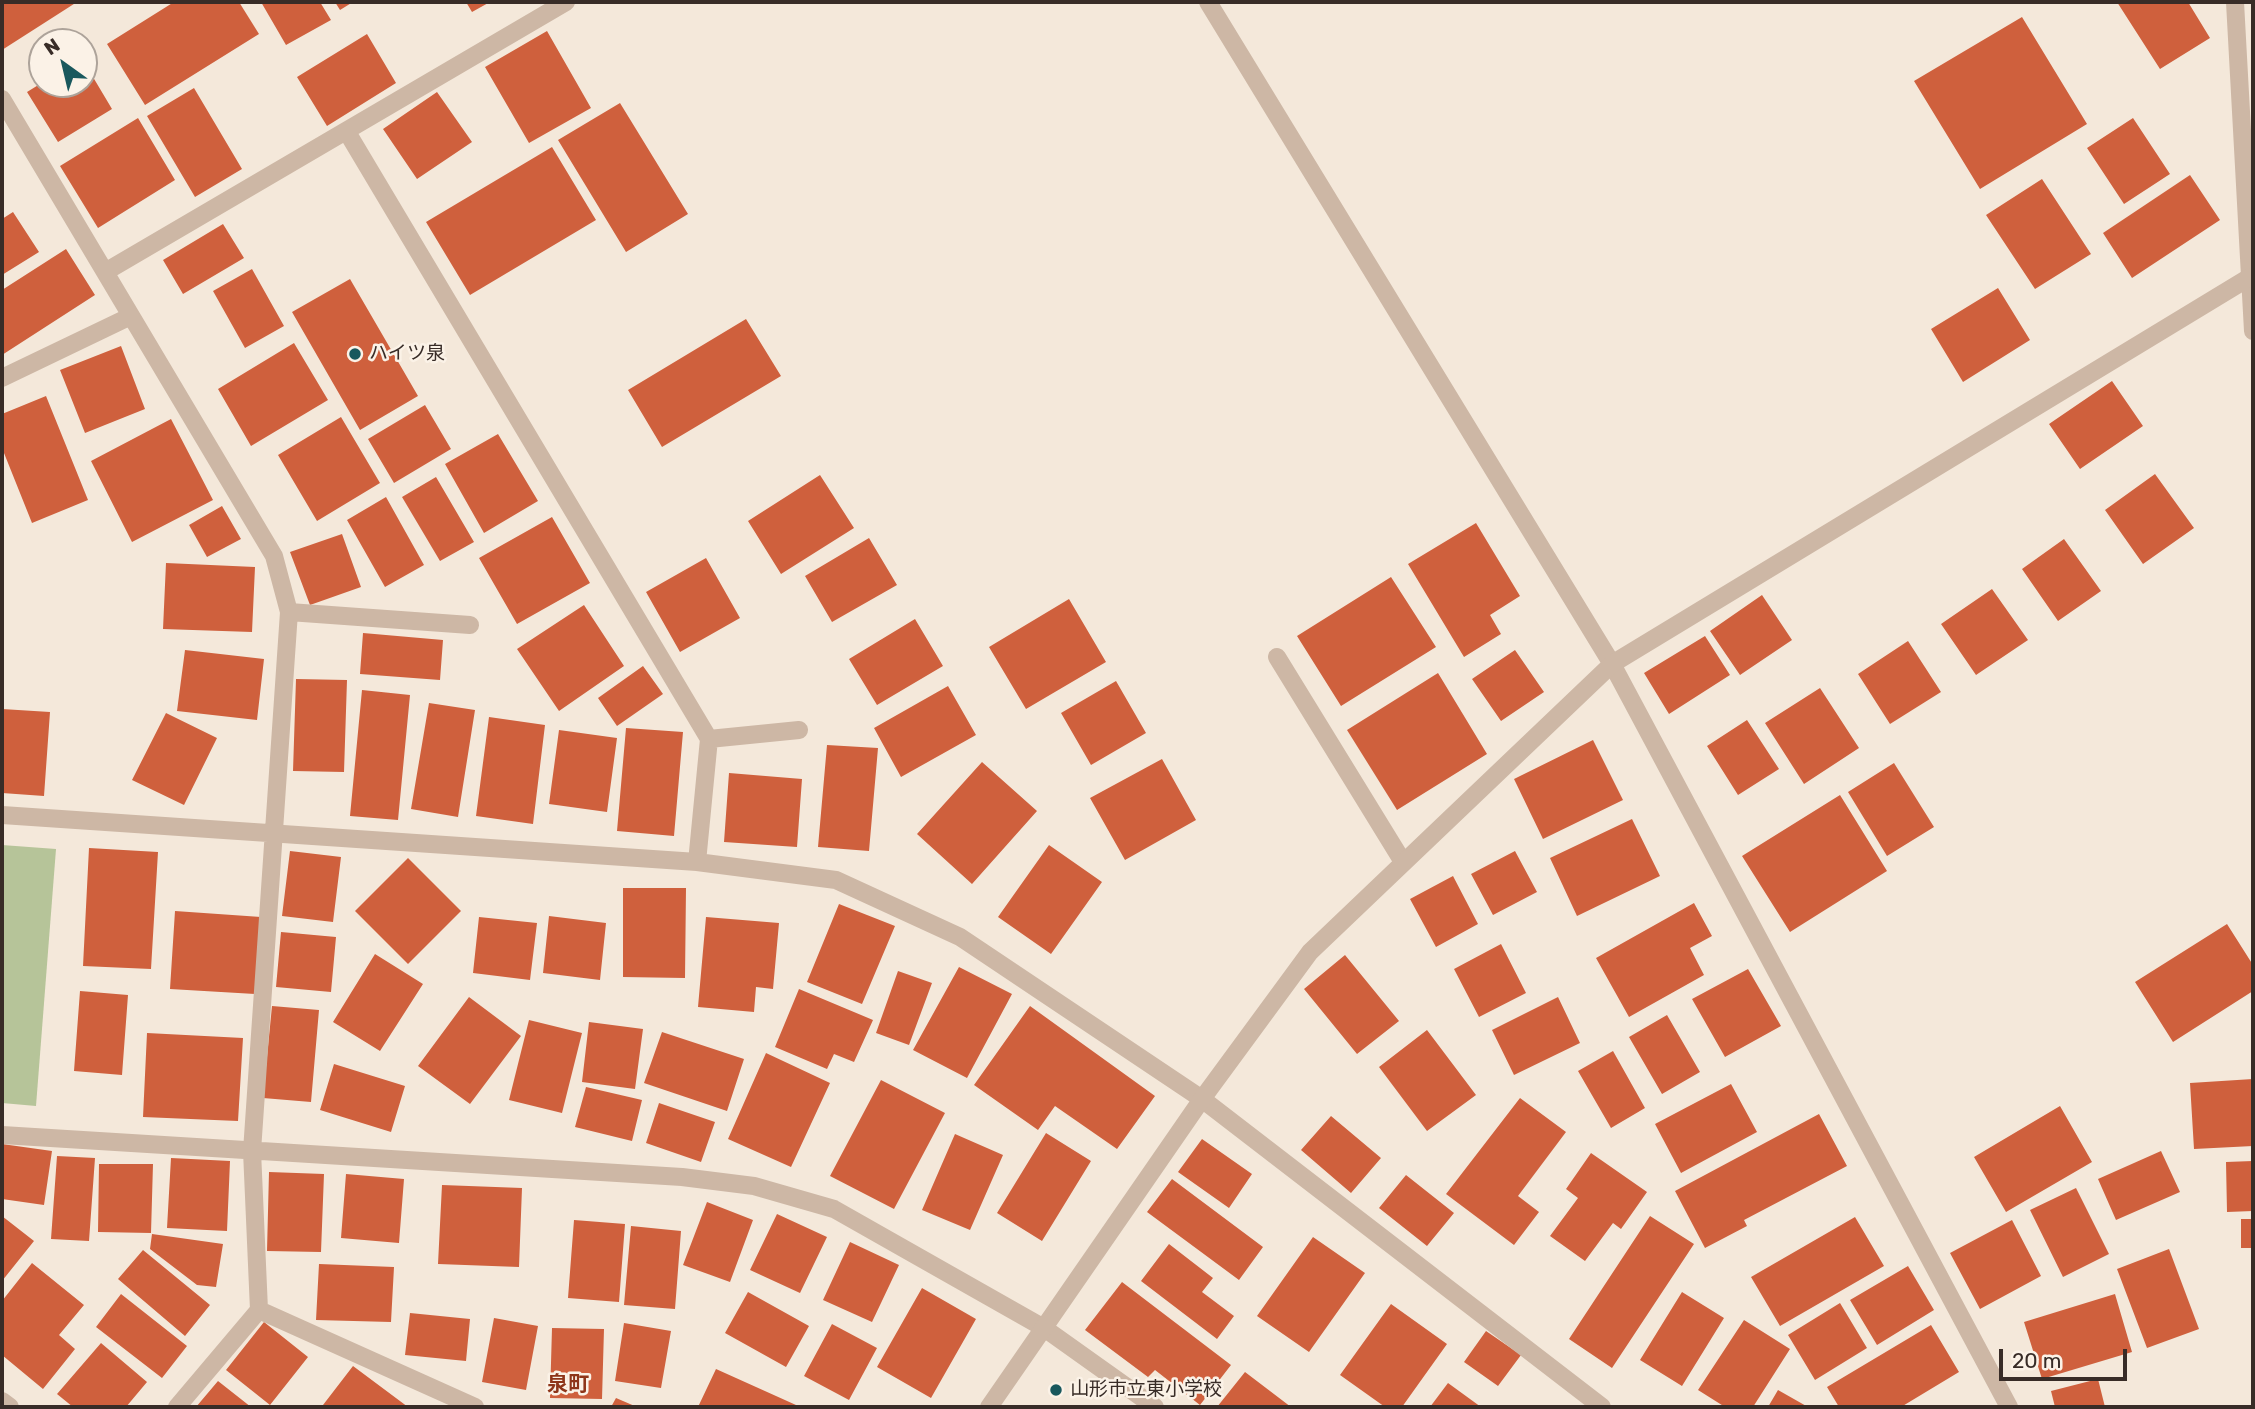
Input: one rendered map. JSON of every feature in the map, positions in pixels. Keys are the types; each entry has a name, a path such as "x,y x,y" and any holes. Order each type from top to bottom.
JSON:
{"street":[{"path":"106,272 566,2"},
{"path":"1208,2 1612,663 2009,1407"},
{"path":"2235,2 2253,331"},
{"path":"2,99 274,556 289,612 252,1151 259,1310 177,1407"},
{"path":"348,132 709,739 697,862"},
{"path":"989,1407 1202,1099 1310,952 1612,663 2250,277"},
{"path":"2,378 131,316"},
{"path":"289,612 470,625"},
{"path":"1277,657 1403,862"},
{"path":"709,739 799,730"},
{"path":"2,815 697,862 836,880 960,937 1202,1099 1602,1407"},
{"path":"2,1135 682,1177 754,1185 834,1209 1044,1328 1155,1407"},
{"path":"259,1310 475,1407"},
{"path":"2,1401 10,1407"}],"green space":[{"path":"2,845 56,849 36,1106 2,1103"}],"building":[{"path":"2,2 77,2 36,28 28,28 28,33 2,50"},
{"path":"174,2 239,2 259,34 145,105 107,44"},
{"path":"261,2 320,2 331,20 286,45"},
{"path":"335,2 353,2 340,10"},
{"path":"466,2 490,2 472,12"},
{"path":"2117,2 2188,2 2210,38 2160,69"},
{"path":"2022,17 2087,124 1980,189 1914,81"},
{"path":"547,31 591,108 529,143 485,67"},
{"path":"367,34 396,83 327,126 297,77"},
{"path":"98,86 112,109 58,142 31,98 98,98"},
{"path":"194,88 242,169 195,197 147,116"},
{"path":"437,92 472,142 417,179 383,129"},
{"path":"620,103 688,214 626,252 558,140"},
{"path":"138,118 175,180 98,228 60,166"},
{"path":"2133,118 2170,174 2124,204 2087,148"},
{"path":"552,147 596,220 470,295 426,222"},
{"path":"2190,175 2220,220 2132,278 2103,233"},
{"path":"2042,179 2091,254 2035,289 1986,215"},
{"path":"13,212 39,252 2,275 2,219"},
{"path":"223,224 244,258 183,294 163,260"},
{"path":"66,249 95,295 2,355 2,290"},
{"path":"252,269 284,326 245,348 213,291"},
{"name":"ハイツ泉","path":"350,279 418,396 360,430 292,312"},
{"path":"1998,288 2030,340 1963,382 1931,329"},
{"path":"746,319 781,376 662,447 628,390"},
{"path":"294,343 328,400 251,446 218,389"},
{"path":"121,346 145,409 85,433 60,370"},
{"path":"2112,381 2143,426 2080,469 2049,424"},
{"path":"46,396 88,500 32,523 2,448 2,414"},
{"path":"425,405 451,449 394,483 368,439"},
{"path":"341,417 380,483 317,521 278,455"},
{"path":"171,419 213,500 132,542 91,461"},
{"path":"498,434 538,501 484,533 445,464"},
{"path":"2155,474 2194,528 2143,564 2105,510"},
{"path":"820,475 854,528 781,574 748,521"},
{"path":"436,477 474,542 440,561 402,497"},
{"path":"386,497 424,565 385,587 347,520"},
{"path":"222,506 241,539 207,557 189,525"},
{"path":"552,517 590,583 517,624 479,558"},
{"path":"1476,523 1520,596 1490,615 1501,634 1464,657 1408,564"},
{"path":"342,534 361,587 310,605 290,552"},
{"path":"869,538 897,585 832,622 805,576"},
{"path":"2064,539 2101,591 2058,621 2022,569"},
{"path":"706,558 740,618 680,652 646,592"},
{"path":"166,563 255,567 252,632 163,629"},
{"path":"1391,577 1436,647 1341,706 1297,636"},
{"path":"1992,589 2028,640 1976,675 1941,624"},
{"path":"1762,595 1792,640 1740,675 1710,631"},
{"path":"1069,599 1106,662 1026,709 989,647"},
{"path":"584,605 624,666 559,711 517,649"},
{"path":"915,619 943,666 877,705 849,659"},
{"path":"363,633 443,640 440,680 360,674"},
{"path":"1705,636 1730,675 1669,714 1644,673"},
{"path":"1908,641 1941,692 1890,724 1858,674"},
{"path":"185,650 264,659 257,720 177,711"},
{"path":"1515,650 1544,692 1501,721 1472,679"},
{"path":"643,666 663,694 617,726 598,698"},
{"path":"1438,673 1487,754 1397,810 1347,730"},
{"path":"296,679 347,680 344,772 293,771"},
{"path":"1116,681 1146,733 1091,765 1061,713"},
{"path":"948,686 976,735 901,777 874,728"},
{"path":"1820,688 1859,748 1804,784 1765,723"},
{"path":"362,690 410,695 398,820 350,816"},
{"path":"429,703 475,710 458,817 411,809"},
{"path":"2,709 50,712 44,796 2,793"},
{"path":"166,713 217,738 184,805 132,780"},
{"path":"489,717 545,725 533,824 476,816"},
{"path":"1747,720 1779,769 1738,795 1707,746"},
{"path":"626,728 683,732 674,836 617,831"},
{"path":"559,730 617,738 607,812 549,804"},
{"path":"1593,740 1623,800 1543,839 1514,779"},
{"path":"827,745 878,748 869,851 818,847"},
{"path":"1162,759 1196,820 1125,860 1090,798"},
{"path":"982,762 1037,811 972,884 917,834"},
{"path":"1894,763 1934,827 1887,856 1848,792"},
{"path":"729,773 802,779 797,847 724,842"},
{"path":"1840,795 1887,871 1790,932 1742,856"},
{"path":"1632,819 1660,876 1577,916 1550,858"},
{"path":"1049,845 1102,882 1051,954 998,917"},
{"path":"89,848 158,852 151,969 83,966"},
{"path":"290,851 341,857 333,922 282,916"},
{"path":"1515,851 1537,892 1493,915 1471,874"},
{"path":"408,858 461,911 408,964 355,911"},
{"path":"1453,876 1478,924 1436,947 1410,899"},
{"path":"623,888 686,888 685,978 623,977"},
{"path":"1694,903 1712,936 1690,948 1704,975 1629,1017 1596,958"},
{"path":"839,904 895,926 862,1004 807,982"},
{"path":"175,911 261,917 255,994 170,989"},
{"path":"549,916 606,923 600,980 543,973"},
{"path":"479,917 537,923 530,980 473,973"},
{"path":"706,917 779,923 773,989 756,987 754,1012 698,1007"},
{"path":"2227,924 2253,965 2253,991 2173,1042 2135,982"},
{"path":"281,932 336,937 331,992 276,987"},
{"path":"1501,944 1526,993 1479,1017 1454,969"},
{"path":"375,954 423,984 380,1051 333,1022"},
{"path":"1345,955 1399,1021 1357,1054 1304,989"},
{"path":"959,967 1012,994 967,1078 913,1050"},
{"path":"1748,969 1781,1026 1725,1057 1692,999"},
{"path":"898,971 932,983 909,1045 876,1033"},
{"path":"799,989 873,1020 854,1062 834,1054 827,1069 775,1047"},
{"path":"80,991 128,995 122,1075 74,1071"},
{"path":"469,997 521,1036 470,1104 418,1066"},
{"path":"1558,997 1580,1043 1514,1075 1492,1030"},
{"path":"272,1006 319,1010 311,1102 263,1098"},
{"path":"1030,1006 1155,1096 1117,1149 1055,1106 1038,1130 974,1085"},
{"path":"1667,1015 1700,1072 1662,1094 1629,1037"},
{"path":"529,1020 582,1033 562,1113 509,1100"},
{"path":"589,1022 643,1029 635,1089 582,1082"},
{"path":"1427,1030 1476,1095 1427,1131 1379,1067"},
{"path":"662,1032 744,1059 727,1111 644,1083"},
{"path":"147,1033 243,1038 238,1121 143,1117"},
{"path":"1613,1051 1645,1108 1611,1128 1578,1071"},
{"path":"766,1053 830,1083 791,1167 728,1139"},
{"path":"334,1064 405,1086 391,1132 320,1110"},
{"path":"2253,1079 2253,1146 2194,1149 2190,1083"},
{"path":"881,1080 945,1113 894,1209 830,1176"},
{"path":"1731,1084 1757,1132 1681,1173 1655,1124"},
{"path":"586,1087 642,1100 632,1141 575,1127"},
{"path":"1520,1098 1566,1132 1518,1196 1539,1212 1514,1245 1446,1194"},
{"path":"659,1103 715,1122 701,1162 646,1143"},
{"path":"2060,1106 2092,1162 2006,1212 1974,1157"},
{"path":"1819,1114 1847,1166 1744,1220 1747,1226 1705,1248 1675,1191"},
{"path":"1331,1116 1381,1158 1351,1193 1301,1150"},
{"path":"1046,1133 1091,1161 1042,1241 997,1213"},
{"path":"955,1134 1003,1155 970,1230 922,1210"},
{"path":"1202,1139 1252,1174 1229,1208 1178,1172"},
{"path":"2,1144 52,1151 44,1205 2,1199"},
{"path":"2161,1151 2180,1192 2116,1220 2098,1179"},
{"path":"1591,1153 1647,1192 1621,1229 1613,1223 1585,1261 1550,1236 1578,1198 1566,1189"},
{"path":"57,1156 95,1158 89,1241 51,1239"},
{"path":"171,1158 230,1161 227,1231 167,1228"},
{"path":"2253,1161 2253,1211 2227,1212 2226,1162"},
{"path":"99,1164 153,1164 151,1233 98,1232"},
{"path":"269,1172 324,1174 321,1252 267,1251"},
{"path":"346,1174 404,1179 399,1243 341,1238"},
{"path":"1406,1175 1454,1213 1427,1246 1379,1208"},
{"path":"1172,1179 1263,1247 1239,1280 1147,1212"},
{"path":"442,1185 522,1188 519,1267 438,1264"},
{"path":"2076,1188 2109,1254 2063,1277 2030,1210"},
{"path":"707,1202 753,1220 730,1282 683,1265"},
{"path":"777,1214 827,1237 800,1293 750,1270"},
{"path":"2,1216 34,1241 2,1281"},
{"path":"1650,1216 1694,1244 1612,1368 1569,1339"},
{"path":"1855,1217 1884,1266 1780,1326 1751,1277"},
{"path":"2241,1219 2253,1219 2253,1248 2241,1248"},
{"path":"574,1220 625,1224 619,1302 568,1298"},
{"path":"2012,1220 2041,1276 1980,1309 1950,1253"},
{"path":"631,1226 681,1231 675,1309 624,1305"},
{"path":"152,1234 223,1244 216,1287 197,1285 150,1249"},
{"path":"1313,1237 1365,1273 1309,1352 1257,1316"},
{"path":"850,1242 899,1265 872,1322 823,1300"},
{"path":"1169,1244 1213,1278 1202,1292 1234,1316 1217,1339 1141,1281"},
{"path":"2169,1249 2199,1329 2147,1348 2117,1269"},
{"path":"143,1250 210,1305 185,1336 118,1279"},
{"path":"32,1263 84,1305 59,1335 75,1349 43,1389 2,1355 2,1301"},
{"path":"319,1264 394,1267 391,1322 316,1320"},
{"path":"1908,1266 1934,1310 1877,1345 1850,1300"},
{"path":"1122,1282 1231,1365 1200,1405 1155,1370 1148,1377 1085,1330"},
{"path":"922,1288 976,1319 931,1398 877,1367"},
{"path":"748,1292 809,1326 786,1367 725,1333"},
{"path":"1682,1292 1724,1318 1682,1386 1640,1360"},
{"path":"121,1294 187,1346 162,1378 96,1327"},
{"path":"2115,1294 2132,1352 2042,1379 2024,1322"},
{"path":"1840,1303 1867,1348 1815,1380 1788,1335"},
{"path":"1391,1304 1447,1344 1402,1407 1385,1407 1340,1375"},
{"path":"410,1313 470,1319 466,1361 405,1355"},
{"path":"494,1318 538,1326 526,1390 482,1382"},
{"path":"1744,1320 1790,1349 1753,1407 1725,1407 1698,1390"},
{"path":"264,1322 308,1357 270,1405 226,1370"},
{"path":"624,1323 671,1331 661,1388 615,1381"},
{"path":"832,1324 877,1348 849,1400 804,1376"},
{"path":"1931,1325 1959,1372 1901,1407 1839,1407 1827,1387"},
{"path":"552,1328 604,1329 602,1399 550,1398"},
{"path":"1486,1331 1521,1355 1498,1386 1464,1362"},
{"path":"101,1343 147,1382 126,1407 73,1407 57,1394"},
{"path":"353,1366 408,1407 323,1405"},
{"path":"716,1369 796,1405 698,1407"},
{"path":"1245,1372 1291,1407 1217,1407"},
{"path":"2098,1379 2105,1407 2055,1407 2051,1391"},
{"path":"218,1381 251,1407 196,1407"},
{"path":"1448,1383 1481,1407 1430,1407"},
{"path":"1778,1390 1808,1407 1768,1407"},
{"path":"616,1398 637,1407 611,1407"}],"place":[{"name":"ハイツ泉","path":"355,354"},
{"name":"山形市立東小学校","path":"1056,1390"}],"district":[{"name":"泉町","path":"568,1385"}]}
